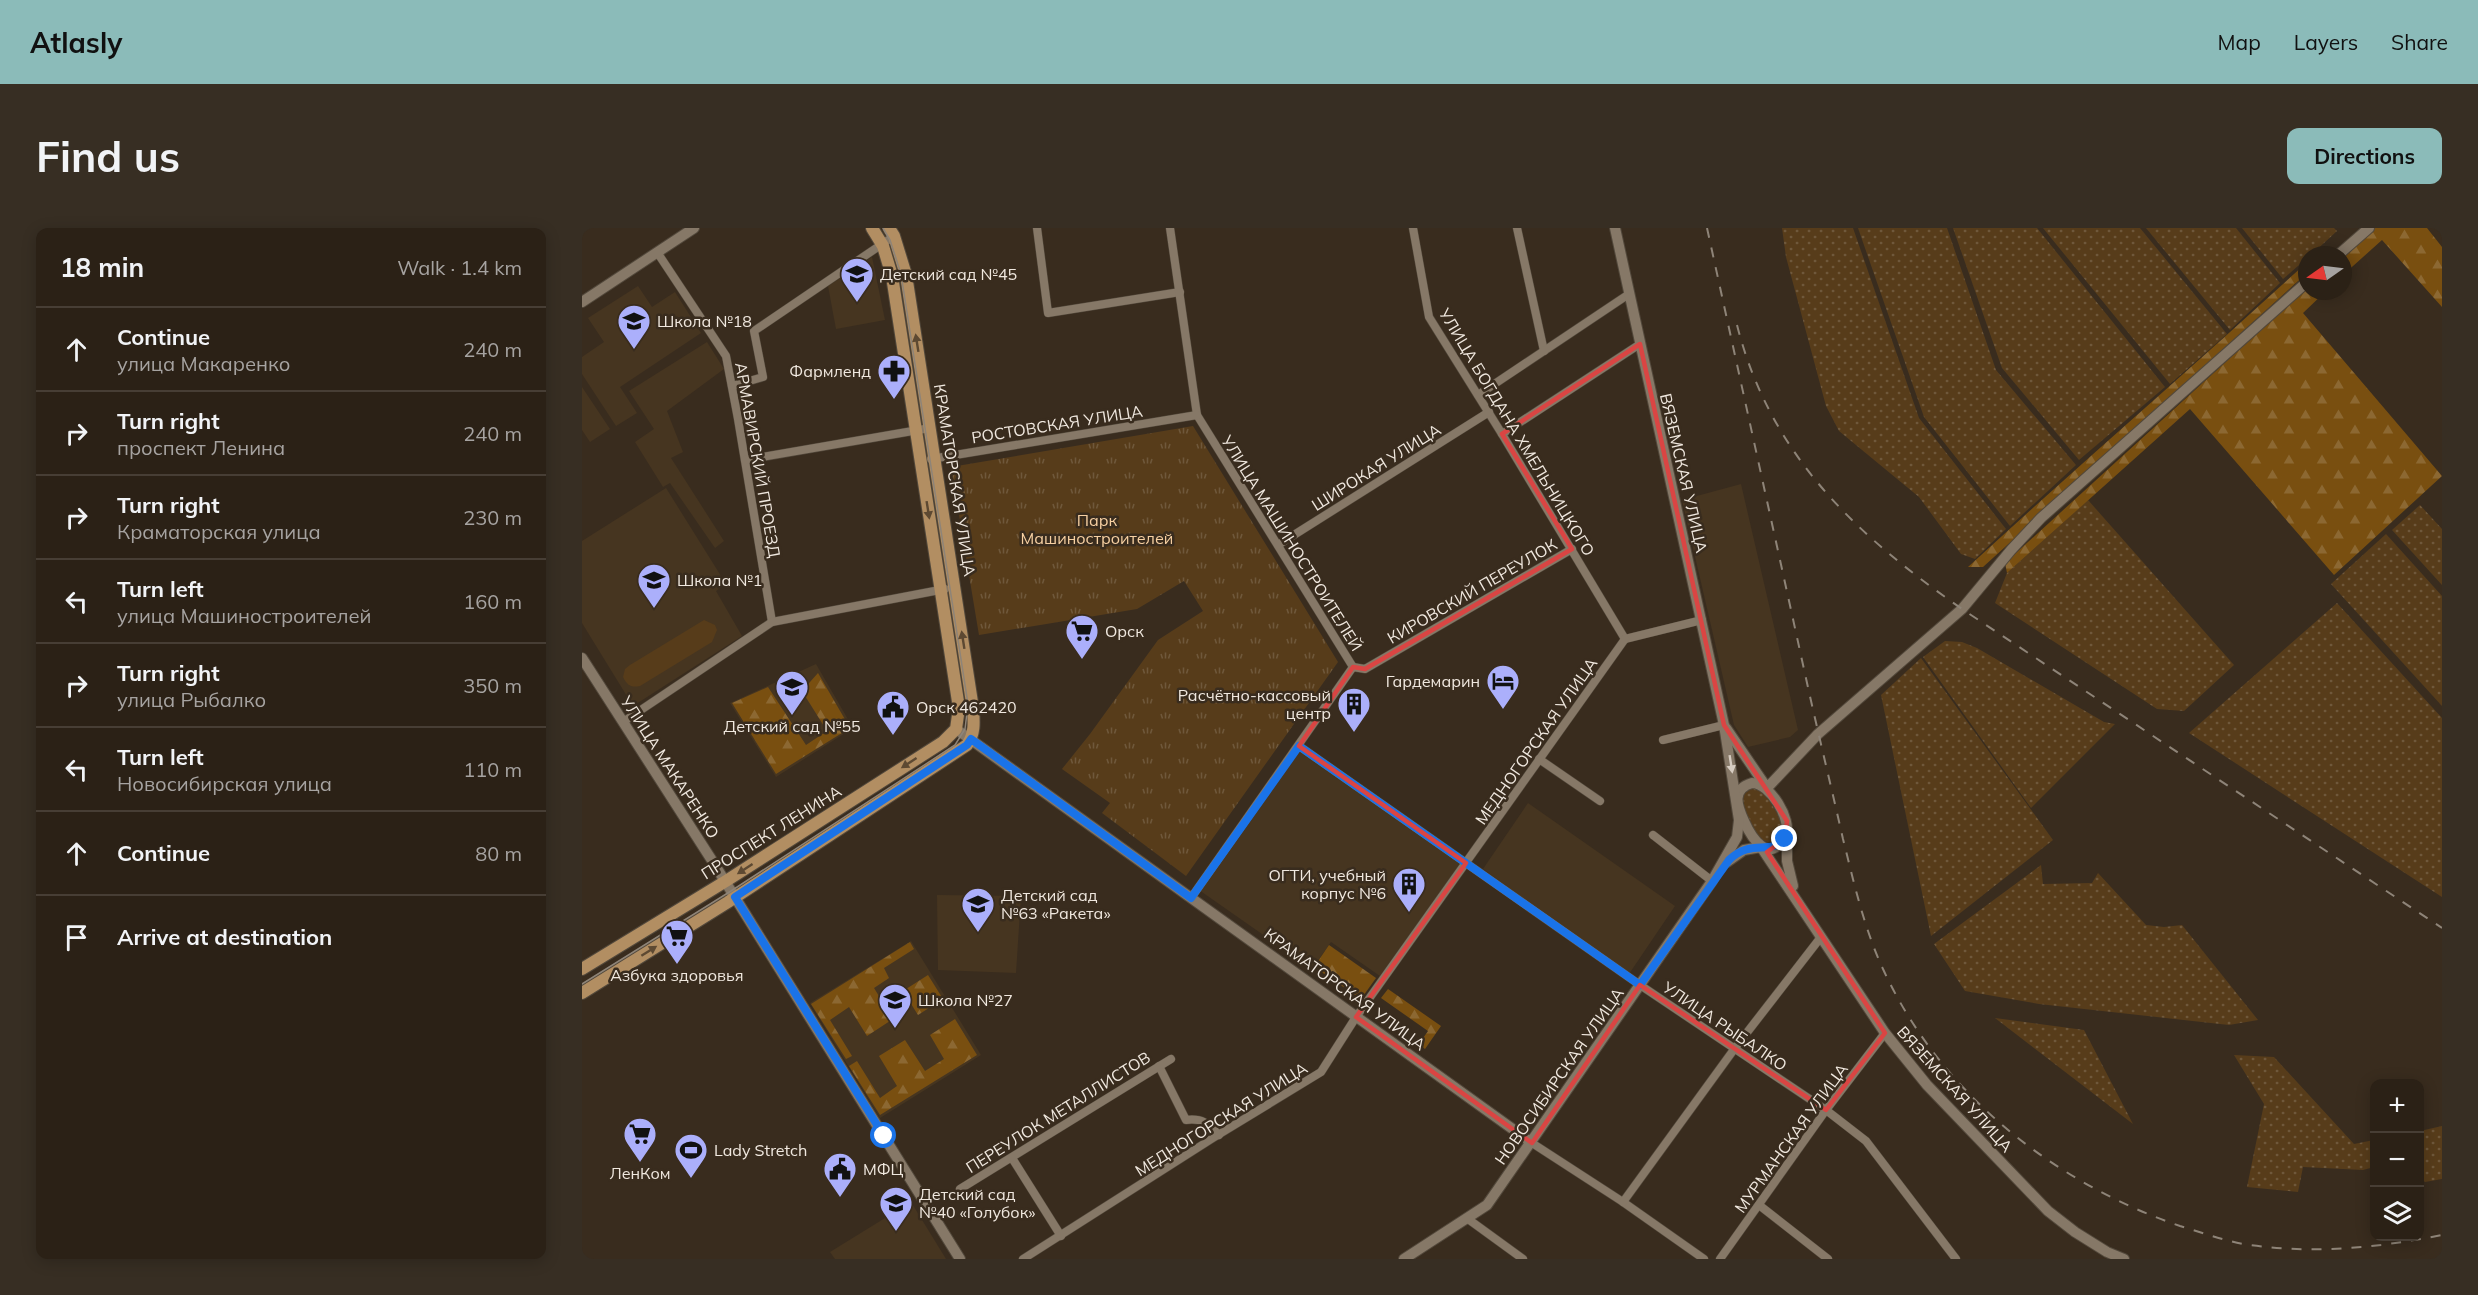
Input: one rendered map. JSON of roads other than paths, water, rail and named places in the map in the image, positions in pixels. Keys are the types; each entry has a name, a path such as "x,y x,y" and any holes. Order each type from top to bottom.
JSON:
{"main road":[{"path":"582,302 694,228"},
{"name":"КРАМАТОРСКАЯ УЛИЦА","path":"872,228 883,246 892,279 907,368 959,708 956,729 1532,1143"},
{"name":"ВЯЗЕМСКАЯ УЛИЦА","path":"1615,228 1702,620 1724,725 1737,803"},
{"path":"2348,246 2369,228"},
{"name":"КРАМАТОРСКАЯ УЛИЦА","path":"891,232 906,275 921,366 969,680 974,721 971,739"},
{"path":"1767,788 1818,734 1962,609 2010,550 2042,518 2298,290"},
{"name":"УЛИЦА МАКАРЕНКО","path":"582,657 726,881 960,1259"},
{"path":"1724,725 1786,819 1788,868 1800,903"},
{"name":"ПРОСПЕКТ ЛЕНИНА","path":"582,969 726,881 943,742 956,729"},
{"name":"ПРОСПЕКТ ЛЕНИНА","path":"583,992 868,812 967,745 971,739"},
{"path":"1712,881 1737,837 1738,793 1746,785 1758,783 1767,788"},
{"path":"1737,803 1751,837 1761,847 1800,903"},
{"path":"1712,881 1736,854 1748,848 1778,846 1788,832"},
{"name":"НОВОСИБИРСКАЯ УЛИЦА","path":"1404,1259 1487,1205 1712,881"},
{"name":"ВЯЗЕМСКАЯ УЛИЦА","path":"1800,903 1885,1033 1927,1084 2048,1211 2074,1232 2107,1252 2124,1259"}],"street":[{"path":"1036,228 1048,313 1180,292"},
{"name":"УЛИЦА МАШИНОСТРОИТЕЛЕЙ","path":"1170,228 1197,415 1353,667 1191,898"},
{"name":"УЛИЦА БОГДАНА ХМЕЛЬНИЦКОГО","path":"1413,228 1429,317 1572,549 1624,639"},
{"path":"1517,228 1544,351"},
{"path":"732,386 763,377 754,331 883,246 891,232"},
{"name":"АРМАВИРСКИЙ ПРОЕЗД","path":"657,252 726,356 772,622"},
{"path":"892,279 906,275"},
{"path":"1478,395 1629,294"},
{"path":"1502,434 1640,344"},
{"path":"907,368 921,366"},
{"name":"ШИРОКАЯ УЛИЦА","path":"1278,545 1489,412"},
{"name":"РОСТОВСКАЯ УЛИЦА","path":"921,460 1197,415"},
{"path":"745,460 929,424"},
{"path":"924,481 938,478"},
{"name":"КИРОВСКИЙ ПЕРЕУЛОК","path":"1353,667 1365,669 1572,549"},
{"path":"623,722 772,622 955,587"},
{"path":"1624,639 1702,620"},
{"name":"МЕДНОГОРСКАЯ УЛИЦА","path":"1023,1259 1321,1072 1356,1017 1624,639"},
{"path":"955,682 969,680"},
{"path":"1663,740 1724,725"},
{"name":"УЛИЦА РЫБАЛКО","path":"1299,746 1640,985 1826,1110 1866,1141 1956,1259"},
{"path":"1539,759 1600,801"},
{"path":"857,797 868,812"},
{"path":"1653,835 1712,881"},
{"path":"796,836 807,851"},
{"path":"1623,1202 1735,1048 1821,937"},
{"name":"МУРМАНСКАЯ УЛИЦА","path":"1720,1259 1826,1110 1885,1033"},
{"name":"ПЕРЕУЛОК МЕТАЛЛИСТОВ","path":"960,1189 1171,1059"},
{"path":"1159,1066 1186,1120 1197,1118 1208,1123 1219,1134"},
{"name":"КРАМАТОРСКАЯ УЛИЦА","path":"1532,1143 1623,1202 1704,1259"},
{"path":"1012,1158 1061,1236"},
{"path":"1759,1205 1828,1259"},
{"path":"1468,1219 1522,1259"}],"tram line":[{"path":"582,984 731,891 955,745 965,729 968,704 901,274 890,240 883,228"}],"railway":[{"path":"1707,228 1809,692 1860,905 1883,969 1907,1014 1936,1055 1969,1093 2006,1128 2046,1158 2088,1185 2133,1208 2180,1226 2249,1245 2298,1249 2369,1246 2442,1235"},
{"path":"1737,325 1752,371 1771,414 1795,452 1822,488 1887,552 1962,609 2442,928"}],"place":[{"name":"Детский сад №45","path":"857,303"},
{"name":"Школа №18","path":"634,350"},
{"name":"Фармленд","path":"894,400"},
{"name":"Школа №1","path":"654,609"},
{"name":"Орск","path":"1082,660"},
{"name":"Гардемарин","path":"1503,710"},
{"name":"Детский сад №55","path":"792,716"},
{"name":"Расчётно-кассовый центр","path":"1354,733"},
{"name":"Орск 462420","path":"893,736"},
{"name":"ОГТИ, учебный корпус №6","path":"1409,913"},
{"name":"Детский сад №63 «Ракета»","path":"978,933"},
{"name":"Азбука здоровья","path":"677,965"},
{"name":"Школа №27","path":"895,1029"},
{"name":"ЛенКом","path":"640,1163"},
{"name":"Lady Stretch","path":"691,1179"},
{"name":"МФЦ","path":"840,1198"},
{"name":"Детский сад №40 «Голубок»","path":"896,1232"}],"park label":[{"name":"Парк Машиностроителей","path":"1097,529"}]}
